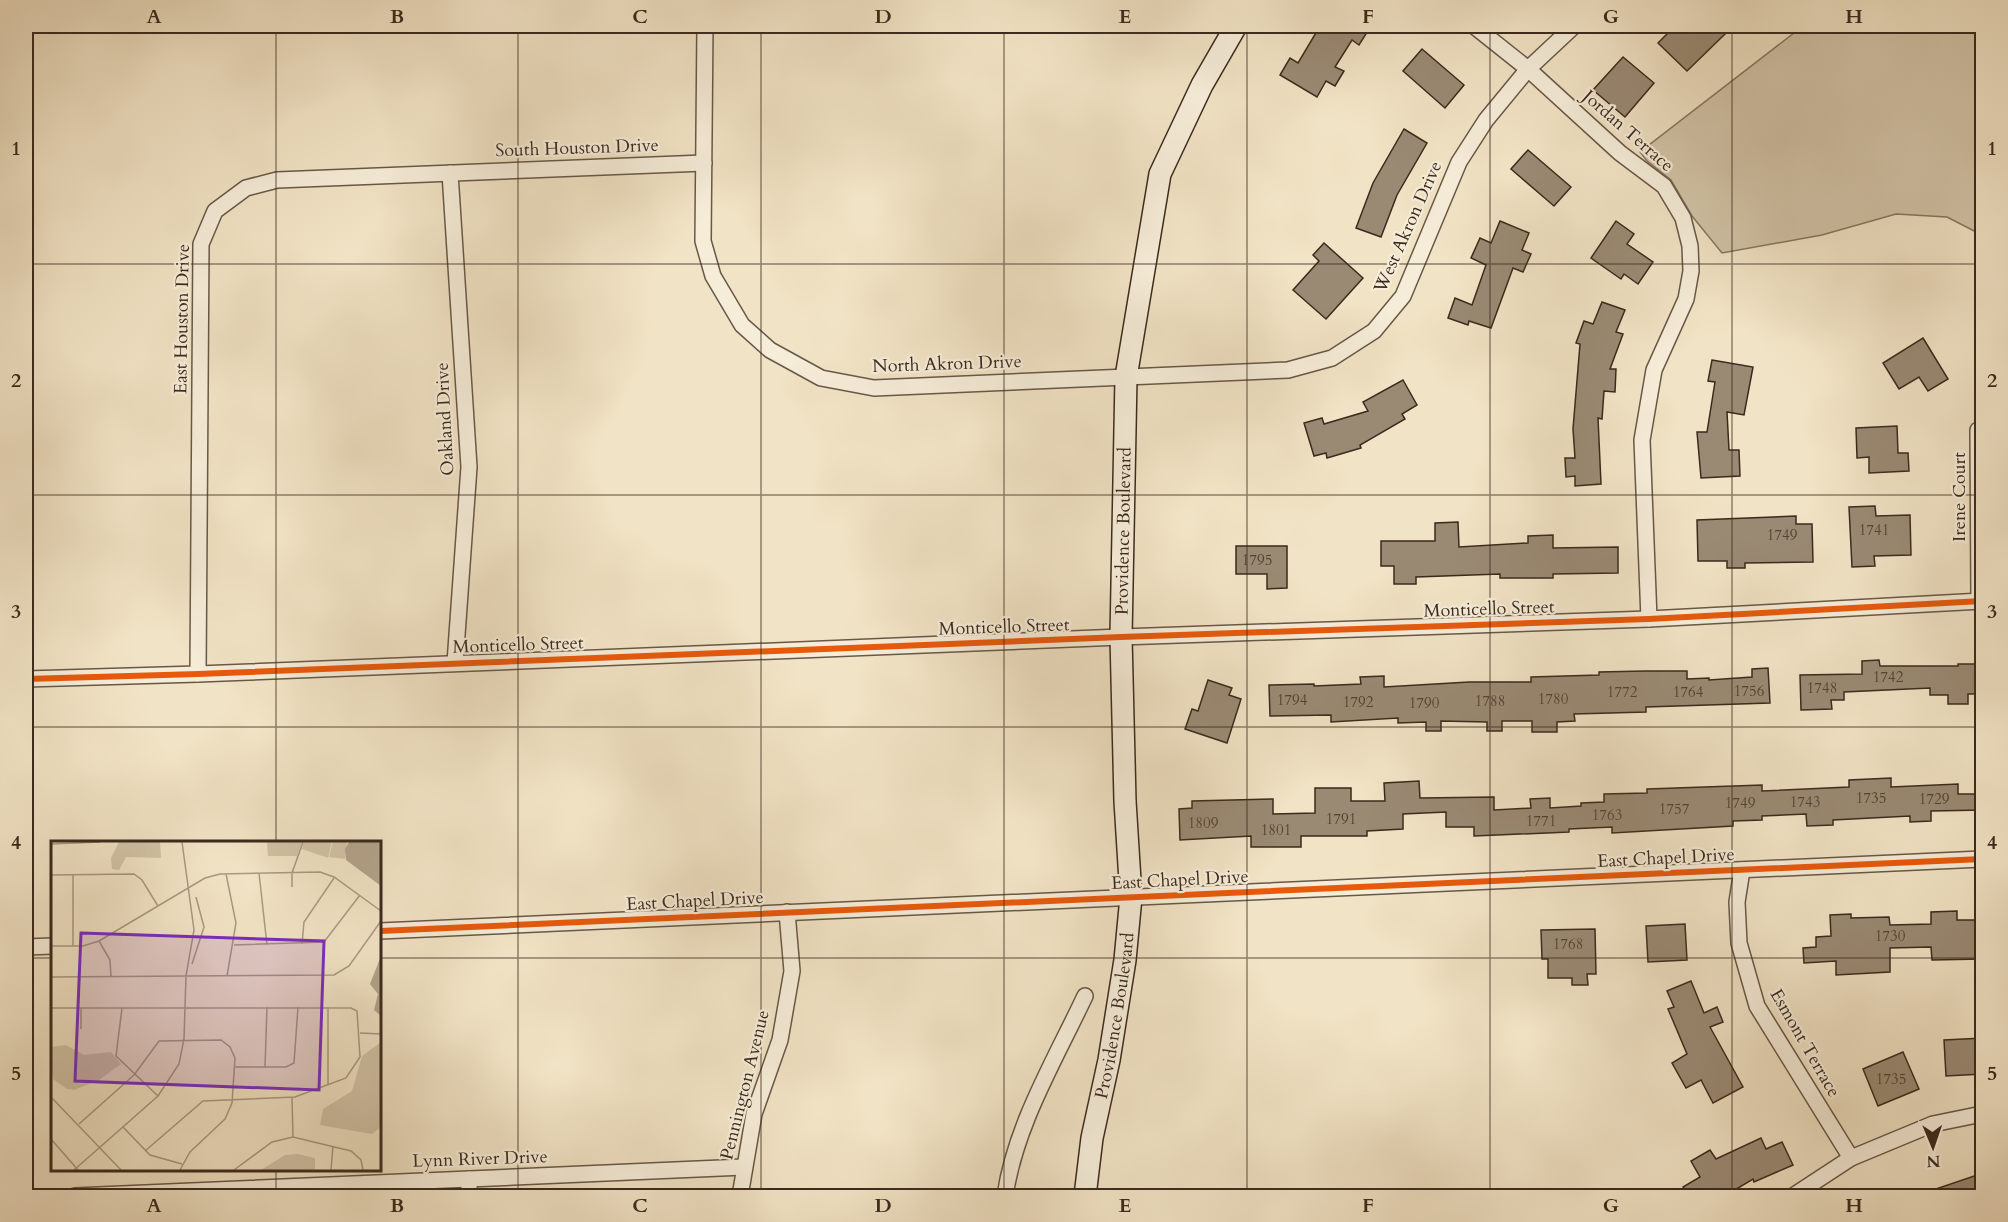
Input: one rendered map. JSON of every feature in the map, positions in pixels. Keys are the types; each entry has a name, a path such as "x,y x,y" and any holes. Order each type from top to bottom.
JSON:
{"main road":[{"name":"Providence Boulevard","path":"1085,1197 1092,1138 1109,1060 1123,971 1131,897 1125,801 1121,637 1126,377 1160,174 1202,85 1236,26"}],"street":[{"name":"North Akron Drive","path":"705,26 703,241 713,276 742,325 770,350 821,378 874,388 1126,377"},
{"name":"Jordan Terrace","path":"1474,26 1528,69 1620,153 1664,186 1683,218 1690,246 1691,271 1686,299 1654,370 1642,440 1649,619"},
{"name":"West Akron Drive","path":"1126,377 1288,370 1332,358 1374,331 1403,296 1459,162 1486,120 1528,69 1574,26"},
{"name":"South Houston Drive","path":"450,173 704,163"},
{"name":"Oakland Drive","path":"450,173 469,467 455,663"},
{"name":"East Houston Drive","path":"198,674 201,243 215,211 246,188 277,180 450,173"},
{"name":"Irene Court","path":"1978,430 1981,601"},
{"name":"Monticello Street","path":"26,679 1649,619 1981,601"},
{"name":"East Chapel Drive","path":"381,931 1983,860"},
{"name":"Esmont Terrace","path":"1742,870 1737,902 1739,943 1757,1006 1851,1158"},
{"name":"Pennington Avenue","path":"740,1197 754,1114 780,1040 792,971 787,912"},
{"path":"26,947 51,946"},
{"name":"Providence Boulevard","path":"1005,1197 1008,1174 1024,1125 1085,996"},
{"path":"1793,1197 1851,1158 1933,1124 1983,1114"},
{"name":"Lynn River Drive","path":"75,1197 744,1167"},
{"path":"469,1179 469,1197"}],"shaded area":[{"path":"1803,26 1982,26 1982,235 1947,217 1896,214 1822,235 1722,253 1692,216 1671,180 1647,161 1640,152"}],"building":[{"path":"1320,26 1371,26 1359,45 1352,40 1335,67 1344,71 1335,86 1326,81 1317,97 1280,75 1290,58 1298,63"},
{"path":"1675,26 1716,26 1725,34 1687,71 1658,43"},
{"path":"1422,49 1464,85 1445,108 1403,71"},
{"path":"1623,57 1654,83 1625,117 1593,90"},
{"path":"1404,129 1427,143 1397,195 1381,237 1356,228 1373,183"},
{"path":"1528,150 1571,187 1554,206 1511,169"},
{"path":"1500,221 1529,233 1522,250 1531,254 1523,272 1513,268 1491,328 1469,321 1468,325 1448,318 1455,298 1472,305 1486,265 1471,258 1480,238 1491,243"},
{"path":"1616,221 1634,234 1627,244 1653,262 1638,284 1624,274 1621,279 1591,258"},
{"path":"1324,243 1363,278 1326,319 1293,290 1319,261 1313,255"},
{"path":"1602,302 1625,310 1616,332 1623,334 1610,369 1616,369 1615,392 1604,391 1602,419 1598,418 1601,484 1575,486 1575,476 1566,477 1565,458 1575,458 1573,429 1580,344 1576,343 1584,321 1593,324"},
{"path":"1923,338 1948,379 1928,391 1919,377 1899,389 1883,363"},
{"path":"1712,360 1753,367 1744,415 1727,412 1729,450 1739,450 1740,476 1701,478 1697,432 1707,432 1715,382 1708,381"},
{"path":"1403,380 1417,405 1402,414 1405,419 1360,445 1361,448 1327,458 1326,453 1314,456 1304,423 1322,418 1324,424 1368,411 1363,402"},
{"path":"1897,426 1898,453 1908,453 1909,471 1869,473 1869,457 1857,458 1856,428"},
{"path":"1875,506 1876,516 1910,515 1911,555 1874,556 1875,566 1852,567 1849,507"},
{"path":"1796,516 1796,524 1812,524 1813,562 1745,563 1745,568 1727,568 1727,561 1698,561 1697,520"},
{"path":"1458,522 1459,547 1528,543 1528,536 1553,535 1553,548 1618,547 1618,573 1553,574 1553,578 1500,578 1500,574 1416,577 1416,584 1394,584 1394,566 1381,566 1381,541 1435,541 1435,523"},
{"path":"1236,546 1287,546 1287,588 1267,589 1267,574 1236,574"},
{"path":"1879,660 1880,666 1977,664 1978,694 1968,694 1968,704 1948,704 1948,695 1930,695 1930,688 1844,692 1844,700 1831,700 1832,709 1801,710 1800,675 1862,674 1862,661"},
{"path":"1768,668 1770,703 1646,707 1646,712 1574,714 1575,721 1557,722 1557,732 1532,732 1532,721 1502,721 1502,731 1487,731 1487,722 1441,721 1441,731 1426,731 1426,722 1398,723 1398,718 1331,722 1331,715 1270,716 1269,685 1361,684 1360,677 1384,676 1384,687 1469,682 1531,682 1531,677 1645,671 1687,671 1687,679 1709,678 1709,680 1752,677 1752,669"},
{"path":"1208,680 1232,688 1229,695 1241,699 1227,743 1185,729 1192,709 1198,711"},
{"path":"1891,778 1891,787 1958,784 1958,794 1983,794 1983,810 1931,811 1931,821 1910,822 1910,816 1833,820 1833,825 1807,826 1806,814 1762,816 1762,820 1733,821 1733,826 1612,833 1612,827 1569,829 1569,832 1474,836 1474,827 1446,827 1446,812 1403,814 1403,829 1367,831 1367,836 1301,836 1301,847 1251,847 1251,836 1180,840 1179,809 1192,808 1192,801 1273,799 1273,814 1315,813 1315,788 1351,788 1351,801 1385,801 1384,783 1419,781 1420,798 1494,797 1494,810 1531,808 1530,799 1550,798 1550,808 1581,806 1581,803 1604,802 1604,794 1647,793 1647,789 1762,785 1762,791 1849,787 1849,780"},
{"path":"1957,911 1957,920 1981,920 1982,959 1932,960 1931,947 1890,948 1890,972 1836,975 1836,961 1804,963 1803,948 1816,947 1816,937 1831,936 1830,915 1851,914 1851,918 1889,917 1890,925 1931,924 1931,912"},
{"path":"1685,924 1687,960 1648,962 1646,926"},
{"path":"1595,929 1596,974 1587,974 1588,985 1572,985 1572,978 1548,978 1548,959 1542,959 1541,930"},
{"path":"1691,981 1704,1013 1717,1007 1723,1022 1710,1027 1743,1087 1713,1103 1701,1080 1686,1088 1672,1063 1687,1054 1668,1009 1674,1007 1667,991"},
{"path":"1983,1038 1983,1074 1946,1076 1944,1040"},
{"path":"1903,1052 1919,1089 1878,1106 1863,1069"},
{"path":"1761,1138 1766,1149 1782,1142 1793,1165 1754,1182 1753,1179 1723,1197 1689,1197 1683,1187 1700,1177 1691,1161 1710,1150 1716,1159"},
{"path":"1983,1173 1983,1197 1921,1197 1921,1194"}],"cycle path":[{"path":"26,679 1649,619 1982,601"},
{"path":"381,931 1982,859"}]}
